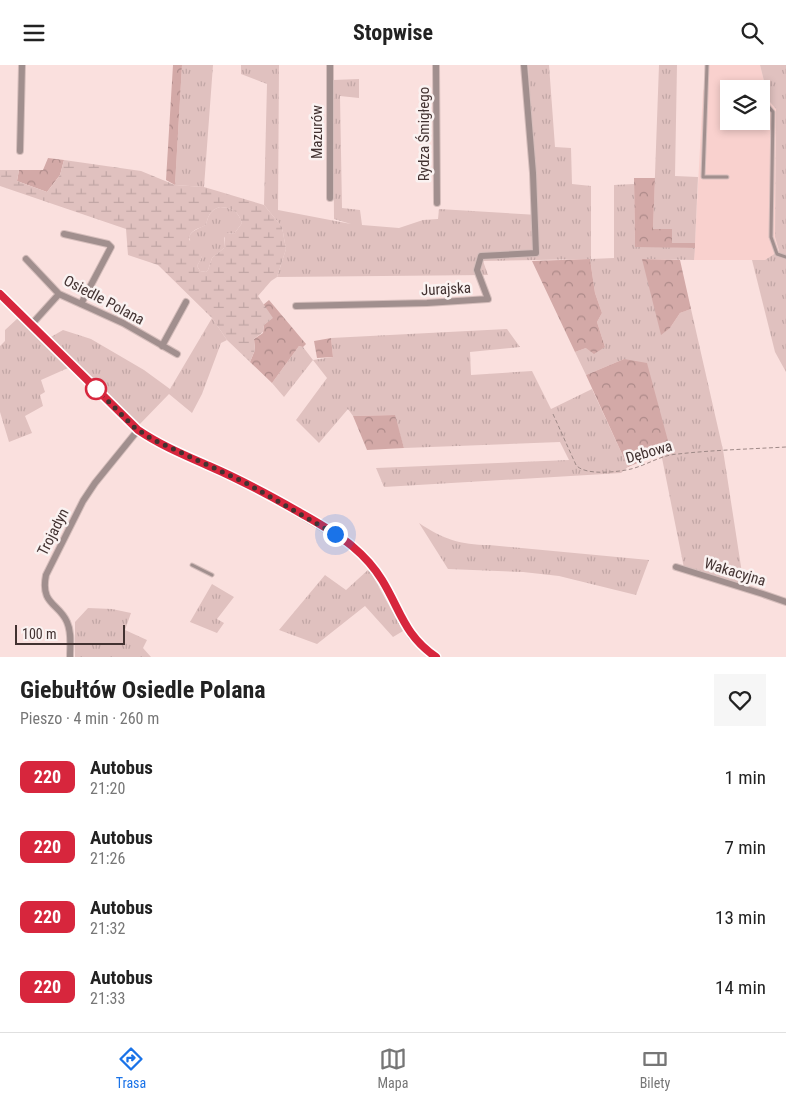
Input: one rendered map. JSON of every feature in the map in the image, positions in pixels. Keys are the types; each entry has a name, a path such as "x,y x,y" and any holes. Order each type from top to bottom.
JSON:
{"street":[{"path":"20,151 22,65"},
{"name":"Mazurów","path":"330,65 330,198"},
{"name":"Rydza Śmigłego","path":"436,65 437,203"},
{"name":"Jurajska","path":"296,306 427,303 488,299 477,270 481,256 536,253 533,173 524,65"},
{"path":"64,234 108,244 111,247 81,304"},
{"name":"Osiedle Polana","path":"26,259 60,295 123,323 178,354"},
{"path":"0,294 138,430 157,442 270,496 344,540 360,553 376,571 412,636 436,657"},
{"path":"32,325 60,295"},
{"path":"162,346 186,302"},
{"name":"Trojadyn","path":"70,657 70,631 66,620 46,594 44,583 46,575 83,501 95,483 138,430"},
{"name":"Wakacyjna","path":"676,567 786,602"}],"lane":[{"path":"707,65 703,177 727,177"},
{"path":"770,109 772,112 771,237 777,253 786,257"},
{"path":"192,565 212,575"}],"path":[{"name":"Dębowa","path":"553,414 576,465 582,470 589,472 629,469 676,454 786,447"}],"shaded area":[{"path":"707,65 760,65 764,80 720,80 720,130 770,130 770,102 776,109 775,237 779,252 765,260 694,260 703,91 707,83"}],"green space":[{"path":"173,65 182,65 175,185 166,180"},
{"path":"182,65 213,65 204,187 175,185"},
{"path":"241,65 279,65 278,210 351,224 334,219 333,80 359,79 359,98 340,96 342,208 360,210 362,225 399,228 423,220 438,219 439,209 538,215 528,65 549,65 555,147 571,148 572,184 591,186 591,259 614,258 614,185 634,184 635,246 695,248 694,260 643,259 670,328 680,313 691,309 723,450 744,586 684,568 661,453 671,452 624,359 586,375 575,352 586,348 605,347 597,322 602,313 595,293 590,259 483,261 488,275 277,277 286,249 282,227 264,205 267,84 241,74"},
{"path":"659,65 677,65 675,176 698,177 695,243 672,243 653,229"},
{"path":"760,65 786,65 786,372 775,352 752,260 765,260 779,251 775,237 776,109 770,102 770,80 764,80"},
{"path":"48,158 64,160 60,175 47,192 17,181 19,170 43,170"},
{"path":"64,160 141,171 175,185 204,187 264,205 282,227 286,249 277,277 258,296 273,318 264,325 263,332 254,339 255,350 250,362 227,340 212,318 158,265 128,255 126,229 0,186 0,170 19,170 17,181 47,192 60,175","holes":["225,207 237,213 242,223 234,234 225,234 224,248 212,258 206,272 200,271 197,266 202,257 193,242 189,240 189,237 194,230 206,225 209,216 214,210"]},
{"path":"634,178 655,178 653,229 672,229 672,243 695,243 695,248 635,247"},
{"path":"220,207 234,211 242,223 234,234 228,233 224,238 224,248 212,258 208,270 206,272 200,271 197,266 202,257 189,238 193,232 206,225 210,214"},
{"path":"590,259 595,293 602,313 597,322 605,347 594,354 586,348 575,352 532,261"},
{"path":"642,259 680,260 691,309 680,313 670,328 661,335"},
{"path":"269,300 306,344 303,347 299,346 272,383 250,362 255,350 254,339 263,333 264,325 272,318 263,305"},
{"path":"18,318 68,368 41,380 45,392 40,395 43,406 25,416 32,433 9,442 0,412 0,346 5,341 5,330"},
{"path":"212,318 227,340 221,343 202,394 192,413 169,394 139,425 51,337 63,330 91,339 144,370 170,389"},
{"path":"507,329 520,347 470,352 471,375 532,371 551,409 592,389 628,467 621,473 384,487 376,468 569,460 560,442 404,448 394,415 353,416 348,409 319,443 296,420 327,378 313,360 333,357 331,338"},
{"path":"331,338 333,357 317,358 314,341"},
{"path":"299,346 303,347 313,360 284,397 272,383"},
{"path":"624,359 647,363 671,452 661,453 628,467 586,375"},
{"path":"395,415 404,448 367,450 353,416"},
{"path":"419,523 444,537 469,544 649,560 636,595 559,576 523,572 448,569"},
{"path":"369,569 403,631 393,637 365,606 317,644 279,630 325,575 346,590"},
{"path":"212,584 234,597 217,619 224,623 217,633 190,622"},
{"path":"88,608 112,609 131,613 125,630 147,640 143,648 151,657 75,657 75,622"}],"bus line":[{"name":"220","path":"0,294 138,430 157,442 289,506 352,546 372,565 379,575 412,636 436,657"}],"route":[{"path":"96,389 134,427 152,439 246,483 335,534"}]}
